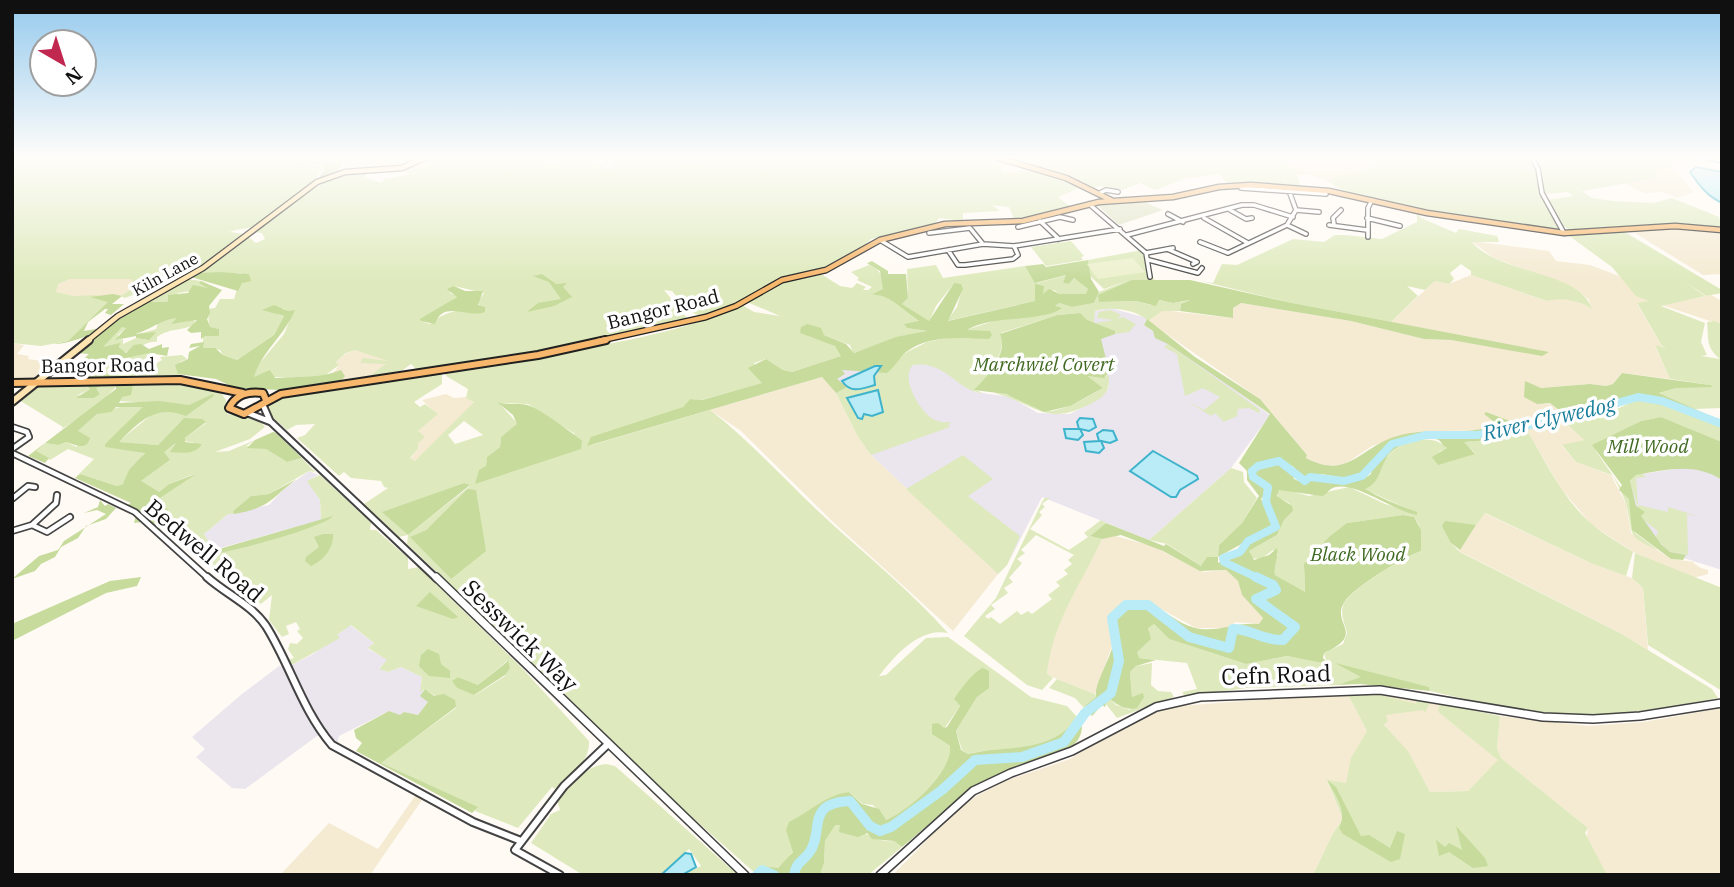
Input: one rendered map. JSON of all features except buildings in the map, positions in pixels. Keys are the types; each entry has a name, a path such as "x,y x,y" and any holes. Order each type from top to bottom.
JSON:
{"main road":[{"name":"Kiln Lane","path":"12,402 118,316 203,268 294,199"},
{"name":"Bangor Road","path":"12,383 180,380 244,394 289,393 538,355 698,319 736,306 782,280 826,270 880,240 951,223 1032,220 1089,204 1124,199"},
{"name":"Bangor Road","path":"1372,200 1427,213 1564,233 1588,234 1675,226 1722,230"},
{"path":"221,389 231,398 229,405 233,413 248,413"},
{"path":"260,392 266,395 265,402"},
{"name":"Bangor Road","path":"248,413 265,402 289,393"},
{"path":"229,405 244,394"}],"street":[{"path":"1203,241 1229,253 1249,244 1287,225 1296,210 1292,199"},
{"path":"1546,199 1564,233"},
{"path":"1368,237 1367,218 1372,200"},
{"path":"1089,204 1146,253 1150,277"},
{"path":"1127,236 1254,205 1293,217"},
{"path":"1230,210 1245,220 1252,218"},
{"path":"1296,210 1316,213"},
{"path":"1334,224 1333,218 1341,210"},
{"path":"1168,214 1184,222"},
{"path":"1017,226 1060,217 1073,220"},
{"path":"1203,218 1249,244"},
{"path":"1367,218 1400,226"},
{"path":"1040,221 1060,239"},
{"path":"1287,225 1307,234"},
{"path":"1328,225 1367,230"},
{"path":"933,233 971,229 983,244"},
{"path":"880,240 906,257 983,244 1014,246 1121,229"},
{"path":"948,250 958,265 965,265 1013,259 1018,255 1014,246"},
{"path":"1146,253 1173,248"},
{"path":"1167,249 1197,262 1193,264"},
{"path":"1149,260 1204,275"},
{"path":"1198,273 1202,268"},
{"name":"Sesswick Way","path":"265,402 271,422"},
{"name":"Sesswick Way","path":"248,413 271,422 405,547 607,745 743,873"},
{"path":"12,427 27,432 29,437 12,451"},
{"name":"Bedwell Road","path":"12,451 135,512 215,584 250,609 265,625 319,730 332,745 485,828 521,841"},
{"path":"12,499 30,486"},
{"path":"12,531 32,525 57,495"},
{"path":"32,525 47,532 68,520"},
{"name":"Cefn Road","path":"880,875 951,808 973,791 1011,773 1072,751 1156,707 1200,697 1380,690 1530,716 1593,719 1640,716 1722,703"},
{"path":"560,875 515,850 564,786 607,745"}],"shaded area":[{"path":"1677,227 1722,231 1722,274 1703,275 1630,230"},
{"path":"1471,241 1549,251 1556,261 1590,265 1619,276 1651,302 1637,304 1663,348 1655,346 1670,379 1622,373 1613,384 1606,386 1590,384 1541,388 1526,384 1525,388 1545,404 1550,403 1563,413 1513,422 1486,412 1497,423 1482,430 1415,432 1372,446 1345,464 1323,467 1306,458 1307,455 1260,399 1148,321 1162,310 1232,318 1233,308 1241,303 1351,321 1424,339 1451,340 1542,355 1548,352 1391,322 1435,281 1449,284 1471,275 1546,301 1557,298 1576,301 1591,308 1589,300 1576,289 1494,258"},
{"path":"70,279 130,279 136,285 121,296 74,296 55,292 56,285"},
{"path":"1711,295 1722,301 1722,325 1662,305"},
{"path":"1110,308 1147,318 1144,325 1270,415 1231,468 1149,540 1042,497 1007,565 998,574 871,455 858,436 825,371 924,356 975,392 1010,397 1038,413 1070,414 1100,398 1109,387 1093,321 1095,311"},
{"path":"12,343 24,345 17,354 29,356 28,359 56,363 35,379 12,381"},
{"path":"355,350 369,352 388,361 373,375 352,383 324,386 339,365 336,362"},
{"path":"822,377 836,393 858,437 871,455 998,574 953,631 833,522 741,431 710,410"},
{"path":"446,394 454,398 466,397 474,402 439,440 415,461 410,459 418,449 418,431 437,414 422,400"},
{"path":"1566,423 1584,440 1562,446 1576,462 1611,475 1626,504 1631,533 1671,559 1695,562 1693,563 1708,570 1708,574 1693,578 1635,553 1592,525 1562,490 1526,429"},
{"path":"1687,467 1722,475 1722,570 1671,554 1638,520 1630,482 1636,475"},
{"path":"309,471 318,475 308,481 320,500 321,520 213,550 204,534 228,514 269,505 283,490"},
{"path":"1484,513 1593,564 1632,578 1643,588 1648,650 1459,551"},
{"path":"1112,535 1152,546 1204,572 1226,570 1238,581 1242,595 1263,618 1260,624 1236,622 1226,628 1196,628 1152,604 1109,622 1114,640 1095,694 1047,675 1050,644 1066,604 1102,539"},
{"path":"350,625 374,643 368,649 388,660 379,668 388,672 401,667 422,677 421,686 428,702 418,715 404,712 400,716 389,711 339,736 337,743 328,733 317,736 245,789 232,788 196,757 205,749 192,737 242,694 279,666 290,666 313,654"},
{"path":"1347,693 1367,731 1346,784 1327,781 1343,819 1333,833 1313,875 893,875 954,812 978,795 1005,781 1070,759 1107,736 1167,707"},
{"path":"1376,694 1439,703 1438,712 1499,760 1468,791 1430,792 1407,751 1384,725 1388,721"},
{"path":"1722,708 1722,875 1607,875 1586,841 1588,828 1501,758 1497,748 1500,716 1588,726 1644,722"},
{"path":"417,793 424,797 370,875 280,875 329,823 378,849"}],"green space":[{"path":"12,199 293,199 256,226 230,232 243,234 205,266 170,269 162,277 155,277 144,285 150,288 125,298 121,296 136,285 130,279 70,279 58,284 56,292 74,296 101,295 95,296 109,302 68,341 41,346 12,343"},
{"path":"298,199 1061,199 1071,207 1015,221 1009,207 992,205 1000,211 963,213 963,221 939,218 934,225 910,233 871,239 857,253 833,265 777,279 730,306 700,316 689,311 672,291 664,290 687,318 690,318 557,349 419,372 411,364 403,370 369,377 385,364 360,363 363,358 388,361 355,350 346,353 336,362 339,365 323,377 253,377 259,364 284,334 294,310 288,312 283,308 278,315 284,316 274,335 237,360 223,355 220,350 203,348 203,338 219,329 209,327 208,309 215,308 220,299 234,299 242,273 199,273 247,236 256,243 265,239 262,233 253,232","holes":["454,286 484,293 478,302 480,307 447,314 430,324 421,321 458,296 450,293"]},
{"path":"1138,199 1163,210 1119,225 1097,205"},
{"path":"1370,199 1544,199 1560,228 1555,230 1399,207"},
{"path":"1602,199 1654,203 1675,199 1719,217 1722,229 1677,225 1571,231 1562,225 1548,200"},
{"path":"1417,213 1421,218 1456,233 1459,229 1497,236 1499,242 1472,242 1501,261 1572,287 1584,296 1592,309 1570,300 1547,301 1471,275 1471,271 1461,264 1450,273 1454,279 1449,284 1435,281 1425,290 1407,286 1418,296 1391,322 1287,302 1201,281 1213,283 1222,264 1237,265 1293,239 1324,242 1335,235 1345,235 1382,239 1417,222"},
{"path":"1623,231 1722,290 1722,293 1706,296 1681,279 1705,296 1661,306 1705,323 1701,342 1707,355 1701,356 1720,359 1710,346 1707,322 1715,321 1722,325 1722,408 1694,409 1659,393 1676,388 1710,385 1670,379 1655,345 1666,348 1662,346 1637,303 1649,301 1636,296 1612,267 1568,235"},
{"path":"1071,241 1084,256 1081,257 1083,260 1046,266 1031,247"},
{"path":"1142,250 1150,277 1155,279 1099,302 1136,301 1151,305 1158,300 1173,303 1194,300 1181,304 1180,311 1162,311 1148,321 1123,310 1108,309 1095,311 1094,323 1115,320 1097,318 1099,312 1110,310 1121,315 1117,319 1123,317 1136,324 1129,332 1115,334 1114,331 1086,320 1079,313 1057,315 1001,333 999,356 991,371 975,390 983,393 965,387 934,367 913,365 909,378 914,396 930,417 941,422 952,422 948,424 950,427 871,455 858,437 836,393 847,387 856,390 907,352 927,342 975,332 966,330 1006,317 1041,316 1059,303 1072,307 1094,303 1099,292 1129,280 1104,289 1090,276 1088,260","holes":["879,394 882,408 858,418 848,398"]},
{"path":"1133,258 1145,272 1098,279 1087,264"},
{"path":"1088,260 1091,279 1099,292 1094,303 1072,307 1059,303 1055,306 1062,308 1054,313 990,322 967,330 990,331 992,335 989,339 946,338 925,342 906,352 887,373 842,370 845,374 837,379 847,387 836,393 822,377 587,446 591,437 683,407 690,399 702,400 762,383 748,368 766,359 783,370 792,372 841,356 835,346 800,333 801,327 807,324 821,328 824,335 846,344 854,353 896,337 927,331 907,328 904,324 919,321 890,299 871,295 883,289 880,271 867,263 872,261 888,271 888,274 906,274 908,298 902,304 929,321 954,283 961,284 963,289 948,321 1035,301 1035,284 1044,286 1043,294 1049,289 1060,294 1086,294 1088,289 1074,278 1069,284 1063,283 1066,275 1035,283 1025,266 1043,264 1046,267"},
{"path":"867,263 880,273 884,284 884,289 872,295 891,300 919,321 919,324 905,325 907,328 927,331 853,353 850,345 824,335 807,337 828,341 836,347 841,356 792,372 783,370 766,359 754,363 763,383 701,400 690,399 683,407 588,446 710,410 906,590 948,633 938,632 918,638 900,652 879,676 886,675 926,638 948,637 1031,697 1067,706 1078,718 1066,731 1041,744 968,754 962,750 956,731 977,697 988,688 970,682 954,699 960,706 938,738 950,746 949,757 937,779 917,799 886,820 873,805 863,804 849,792 832,798 812,815 789,857 778,868 761,868 755,873 685,811 562,692 574,677 555,687 471,604 483,590 474,592 473,597 463,597 407,544 408,535 399,537 364,504 388,488 384,487 381,481 351,478 344,472 339,476 297,438 305,435 315,424 296,425 287,430 271,416 269,407 277,398 382,380 383,384 395,379 442,371 442,384 414,402 420,407 425,404 438,414 418,431 425,437 418,443 418,449 410,458 415,461 474,402 466,398 468,389 446,376 445,371 636,338 710,318 742,305 754,312 780,316 747,302 788,279 821,274 840,286 852,288 857,283 866,287 863,290 868,290 872,287 857,280 859,278 851,272 869,265","holes":["499,403 528,404 575,434 481,472 486,466 487,457 500,447 501,437 518,424","464,421 483,435 455,444 448,435","464,483 470,486 408,535 383,512","467,489 451,579 411,537 426,530"]},
{"path":"936,265 943,278 1025,266 1037,283 1067,275 1063,283 1069,284 1074,278 1088,289 1087,294 1060,294 1054,290 1043,294 1043,286 1035,301 947,321 957,307 962,289 954,283 936,306 929,322 902,304 908,298 907,269"},
{"path":"200,273 249,274 251,281 242,283 238,291 191,277"},
{"path":"542,274 556,284 567,283 563,287 572,297 554,306 527,312 538,303 561,299 549,282 533,276"},
{"path":"187,279 201,281 210,288 178,293 169,302 140,302"},
{"path":"1132,280 1190,280 1287,302 1549,352 1542,356 1451,340 1424,339 1351,321 1241,303 1233,308 1233,318 1180,311 1181,304 1190,300 1173,303 1159,300 1156,306 1136,301 1099,302 1098,295"},
{"path":"201,281 222,290 209,306 207,319 210,327 219,329 219,336 206,336 201,339 201,332 191,333 187,330 197,320 171,324 177,318 135,334 156,332 149,340 136,336 115,340 126,328 122,327 103,347 120,343 119,347 126,353 134,345 141,344 149,349 162,344 162,348 169,347 167,356 150,353 106,362 94,359 84,370 69,372 89,354 77,353 140,302 168,302 168,295 188,293 193,285 208,288 199,283"},
{"path":"454,286 465,291 483,291 478,305 485,307 485,312 479,314 450,311 439,317 435,324 421,321 420,319 457,297 447,289"},
{"path":"113,294 122,296 112,304 124,304 111,315 105,313 108,309 105,309 88,322 84,331 102,328 79,339 54,344 68,341 108,302 90,297"},
{"path":"274,305 288,311 295,310 262,359 254,377 270,370 275,378 316,376 341,370 345,376 341,381 279,390 235,388 216,379 178,374 175,365 188,359 189,352 200,346 189,348 191,344 204,342 203,348 215,348 223,355 237,360 274,335 284,316 262,310"},
{"name":"Marchwiel Covert","path":"1080,313 1087,320 1115,331 1115,334 1101,339 1109,371 1104,378 1087,376 1103,388 1070,406 1044,412 1006,394 974,390 999,357 1002,349 1000,334 1057,315"},
{"path":"178,317 177,323 194,320 195,324 167,332 157,337 157,342 128,352 123,352 119,346 102,347 122,327 127,327 118,335 118,340 123,339 123,344 136,338 149,340 135,335 156,329 158,323 155,323"},
{"name":"Black Wood","path":"1147,319 1195,357 1260,399 1307,455 1306,458 1320,464 1343,464 1382,442 1407,434 1474,430 1497,424 1484,414 1486,412 1513,422 1563,413 1550,403 1537,404 1524,397 1525,381 1541,388 1590,384 1606,386 1613,384 1622,373 1710,385 1713,387 1676,388 1659,393 1722,421 1722,430 1716,424 1671,405 1639,399 1581,420 1530,428 1491,440 1464,442 1475,454 1438,465 1432,457 1447,448 1438,440 1415,441 1400,446 1389,454 1376,480 1365,489 1417,512 1417,515 1350,488 1331,489 1322,496 1279,490 1277,496 1292,506 1293,511 1284,520 1277,535 1249,551 1254,560 1269,555 1277,548 1275,575 1305,592 1304,564 1329,537 1347,523 1403,515 1414,517 1421,530 1421,551 1380,573 1345,601 1341,616 1346,634 1344,640 1324,653 1323,658 1329,664 1287,656 1246,664 1169,639 1154,624 1148,628 1151,639 1137,652 1139,658 1156,660 1136,666 1130,672 1132,697 1143,693 1144,697 1137,708 1121,707 1108,697 1105,707 1102,705 1092,716 1085,706 1096,697 1097,685 1113,644 1108,616 1121,605 1133,601 1144,602 1201,629 1259,624 1263,618 1242,595 1238,581 1226,570 1200,571 1163,551 1121,535 1102,539 1090,536 1106,523 1164,546 1166,544 1201,566 1207,557 1218,557 1219,545 1242,523 1259,496 1247,480 1247,471 1239,463 1270,414 1168,344 1155,338 1153,331 1144,325","holes":["1280,459 1294,467 1302,479 1314,474 1351,479 1372,468 1371,474 1354,480 1320,478 1303,483 1294,479 1291,469 1286,467 1276,464 1260,467 1252,474 1272,488 1267,501 1279,527 1218,563 1218,557 1274,526 1261,499 1268,491 1248,473 1257,463"]},
{"path":"1168,344 1260,410 1259,413 1249,408 1238,409 1237,416 1224,422 1215,413 1211,416 1187,401 1204,410 1220,397 1203,388 1185,396 1177,354 1164,347"},
{"path":"150,353 156,356 132,364 126,371 145,370 162,360 160,357 182,355 187,359 180,362 179,375 183,374 177,377 122,378 98,374 74,379 94,359"},
{"path":"114,374 123,379 150,383 133,385 131,395 122,397 119,403 159,401 189,405 213,394 214,396 186,416 157,413 134,427 119,442 158,445 184,418 202,419 206,422 185,438 185,442 202,444 199,448 188,452 170,452 176,443 164,452 170,460 141,481 159,492 169,484 196,474 160,498 168,510 165,527 159,530 150,521 134,523 137,511 127,505 131,503 75,478 80,474 117,486 123,484 129,470 145,453 105,447 105,444 143,407 116,407 111,412 97,414 78,431 90,438 86,445 46,443 36,451 49,458 45,463 28,456 116,389 116,386 103,385 96,388 100,394 94,398 76,398 90,389 79,379 86,375"},
{"path":"1108,374 1108,386 1103,396 1065,413 1043,412 994,393 1012,396 1040,410 1055,410 1103,388 1085,376 1105,377"},
{"path":"182,382 220,391 226,400 227,414 259,419 265,427 250,439 215,452 229,451 255,440 246,446 266,449 287,462 302,458 315,472 309,471 269,494 251,496 233,511 234,514 228,514 204,534 213,550 195,556 165,527 168,510 160,498 194,474 169,484 159,492 140,484 170,460 163,452 177,443 195,443 185,441 185,438 206,423 180,422 158,445 118,442 156,411 190,413 214,396 189,405 117,401 132,385"},
{"path":"81,383 90,389 78,395 94,398 100,393 95,388 103,385 117,386 97,406 62,429 63,427 19,400 40,385"},
{"path":"1639,399 1684,408 1705,417 1722,430 1722,442 1661,417 1641,421 1599,442 1596,451 1629,499 1635,533 1658,550 1640,541 1632,533 1625,501 1612,475 1576,462 1562,445 1584,440 1566,423 1608,413"},
{"path":"497,402 535,408 582,441 581,449 475,484 479,470 486,466 487,457 500,447 501,437 517,424 513,415"},
{"path":"126,405 144,407 105,444 145,452 123,484 117,486 80,474 75,478 94,459 68,449 50,460 35,451 47,443 58,445 66,442 77,447 78,431 97,414"},
{"name":"Mill Wood","path":"1661,417 1722,442 1722,480 1701,471 1680,469 1636,475 1630,481 1636,506 1645,512 1641,516 1670,552 1686,555 1683,560 1671,559 1632,530 1629,499 1619,490 1622,485 1592,445 1641,421"},
{"path":"1526,429 1555,479 1581,514 1633,552 1626,576 1593,564 1485,513 1476,525 1466,525 1451,543 1460,552 1620,633 1712,689 1718,698 1621,713 1546,713 1496,706 1430,691 1429,687 1342,666 1362,677 1338,685 1246,688 1185,697 1182,692 1197,689 1187,663 1138,658 1137,651 1150,639 1148,627 1154,624 1169,639 1246,664 1287,656 1327,663 1324,653 1343,644 1347,633 1342,613 1347,599 1377,575 1421,551 1419,525 1414,517 1403,515 1347,523 1304,568 1305,593 1275,575 1273,565 1278,554 1273,550 1261,559 1250,558 1249,551 1277,535 1284,520 1293,511 1289,503 1278,497 1277,491 1283,489 1309,496 1349,487 1385,504 1417,513 1364,489 1375,479 1385,460 1395,450 1410,442 1427,439 1442,444 1447,449 1438,452 1475,453 1463,442 1491,440"},
{"path":"273,432 302,458 287,462 266,449 247,448 255,440"},
{"path":"963,455 993,479 968,496 1020,536 1007,565 998,574 906,489"},
{"path":"1231,468 1243,472 1244,482 1257,498 1242,523 1219,545 1218,557 1201,566 1167,544 1149,540"},
{"path":"1642,474 1646,477 1636,478 1638,505 1668,512 1668,507 1700,517 1687,514 1688,555 1670,552 1656,538 1658,531 1642,519 1630,482 1636,475"},
{"path":"320,475 371,523 370,530 376,530 408,558 408,569 419,567 520,666 589,741 583,762 555,789 552,787 518,828 475,811 477,807 380,763 456,708 454,700 435,696 425,689 420,692 422,677 401,667 388,672 379,669 387,660 368,648 374,643 351,625 337,635 340,638 290,666 287,660 294,658 288,649 290,643 297,644 303,638 297,631 300,629 296,622 286,626 289,634 282,637 269,620 272,595 261,604 214,574 208,559 199,561 196,557 232,550 333,517 321,520 320,500 307,481","holes":["507,661 505,676 475,695 457,688 453,681 458,677 478,685"]},
{"path":"297,479 263,506 234,514 233,511 251,496 269,494"},
{"path":"464,483 470,485 408,535 382,512"},
{"path":"467,489 476,490 486,551 451,579 410,537 426,530"},
{"path":"1045,498 1050,498 1042,504 1045,507 1039,512 1042,515 1030,529 1069,550 1088,537 1084,533 1101,520 1106,523 1090,536 1102,539 1061,620 1047,674 1053,678 1042,690 1027,685 964,636 996,598 1042,502","holes":["1036,535 1074,555 1068,560 1072,564 1064,570 1068,574 1056,582 1060,586 1048,595 1052,599 1032,614 1028,611 1021,615 1017,611 1000,624 985,616 995,609 991,605 1008,593 1004,588 1013,582 1009,578 1022,563 1017,559 1025,553 1021,550"]},
{"path":"100,500 105,506 108,504 116,508 106,519 89,525 106,514 97,510 84,513 98,507"},
{"path":"333,516 311,527 267,541 222,553 195,556"},
{"path":"1445,521 1476,525 1460,550 1451,543 1442,526"},
{"path":"85,528 78,538 61,547 55,557 41,564 35,571 12,579 39,556 58,550 64,541"},
{"path":"333,534 332,544 320,561 311,566 305,561 306,557 319,547 314,537"},
{"path":"1635,553 1722,588 1722,691 1648,645 1643,588 1632,578"},
{"path":"141,577 137,586 106,593 12,641 12,624 110,581"},
{"path":"430,592 458,617 453,619 416,606"},
{"path":"428,649 439,654 441,664 450,671 450,678 429,676 419,666 421,655"},
{"path":"508,661 510,668 505,675 474,695 457,688 452,681 458,677 478,685"},
{"path":"1152,663 1151,685 1158,691 1171,692 1174,697 1117,718 1106,704 1108,697 1116,705 1130,710 1140,695 1132,697 1130,672 1136,666"},
{"path":"1335,663 1429,687 1430,691 1360,684 1338,685 1361,677"},
{"path":"983,668 989,671 989,688 977,697 956,731 961,750 968,754 1039,744 1052,739 1076,720 1082,727 1075,744 1059,753 1022,764 987,781 902,847 894,841 872,839 867,833 858,837 839,832 840,825 835,825 825,841 824,863 820,875 767,873 769,867 778,868 793,852 786,830 789,822 825,800 849,792 862,804 879,809 886,820 917,799 937,779 949,757 950,746 932,734 932,724 938,723 944,728 947,727 960,706 954,699 971,677"},
{"path":"1057,679 1095,694 1096,697 1084,708 1075,698 1049,688"},
{"path":"425,689 434,696 444,694 455,700 456,707 381,763 478,807 472,813 356,751 362,743 356,738 354,730 389,711 400,715 404,712 418,715 428,702 420,696"},
{"path":"1347,693 1376,694 1417,704 1415,699 1430,702 1425,713 1423,710 1386,715 1388,721 1384,725 1408,751 1430,792 1468,791 1498,760 1438,712 1439,703 1500,716 1497,748 1501,758 1588,828 1585,833 1607,875 1313,875 1333,833 1343,819 1327,780 1346,783 1351,758 1367,731"},
{"path":"606,764 615,766 738,875 682,875 701,866 689,849 661,875 583,875 531,843 551,814 560,810 557,800 567,788 591,768"},
{"path":"1327,780 1336,787 1361,836 1369,835 1390,848 1397,831 1405,834 1400,859 1391,862 1343,834 1339,828 1341,809"},
{"path":"834,825 850,827 879,839 894,841 902,847 868,875 820,875 824,863 825,841"},
{"path":"1456,826 1485,858 1488,866 1473,868 1449,852 1439,856 1436,840 1445,847 1449,843 1462,850"}],"water":[{"path":"875,366 881,366 874,376 875,385 853,389 842,381"},
{"path":"878,390 883,412 872,416 864,414 862,419 858,418 847,398"},
{"path":"1080,418 1093,419 1096,427 1089,431 1080,429 1083,435 1078,440 1066,438 1064,429 1079,429 1077,422"},
{"path":"1103,430 1113,431 1117,440 1110,443 1101,441 1104,448 1099,453 1086,451 1084,442 1099,441 1097,434"},
{"path":"1153,451 1198,479 1180,490 1176,497 1171,497 1130,471"},
{"path":"685,853 691,854 696,867 682,875 661,875"}],"waterway":[{"name":"River Clywedog","path":"1260,579 1224,562 1223,558 1240,552 1248,541 1276,527 1266,502 1268,487 1253,477 1252,471 1258,466 1279,461 1305,481 1310,477 1344,481 1362,476 1392,444 1426,435 1477,435 1557,420 1638,397 1662,401 1722,424"},
{"name":"River Clywedog","path":"794,875 813,845 818,820 826,807 850,801 870,826 880,831 891,827 942,790 975,760 1022,757 1064,742 1085,713 1111,693 1119,661 1112,618 1126,605 1148,605 1189,637 1229,648 1233,629 1283,640 1295,627 1256,599 1276,590 1273,585 1256,577"},
{"name":"River Clywedog","path":"757,875 762,870 774,875"}]}
